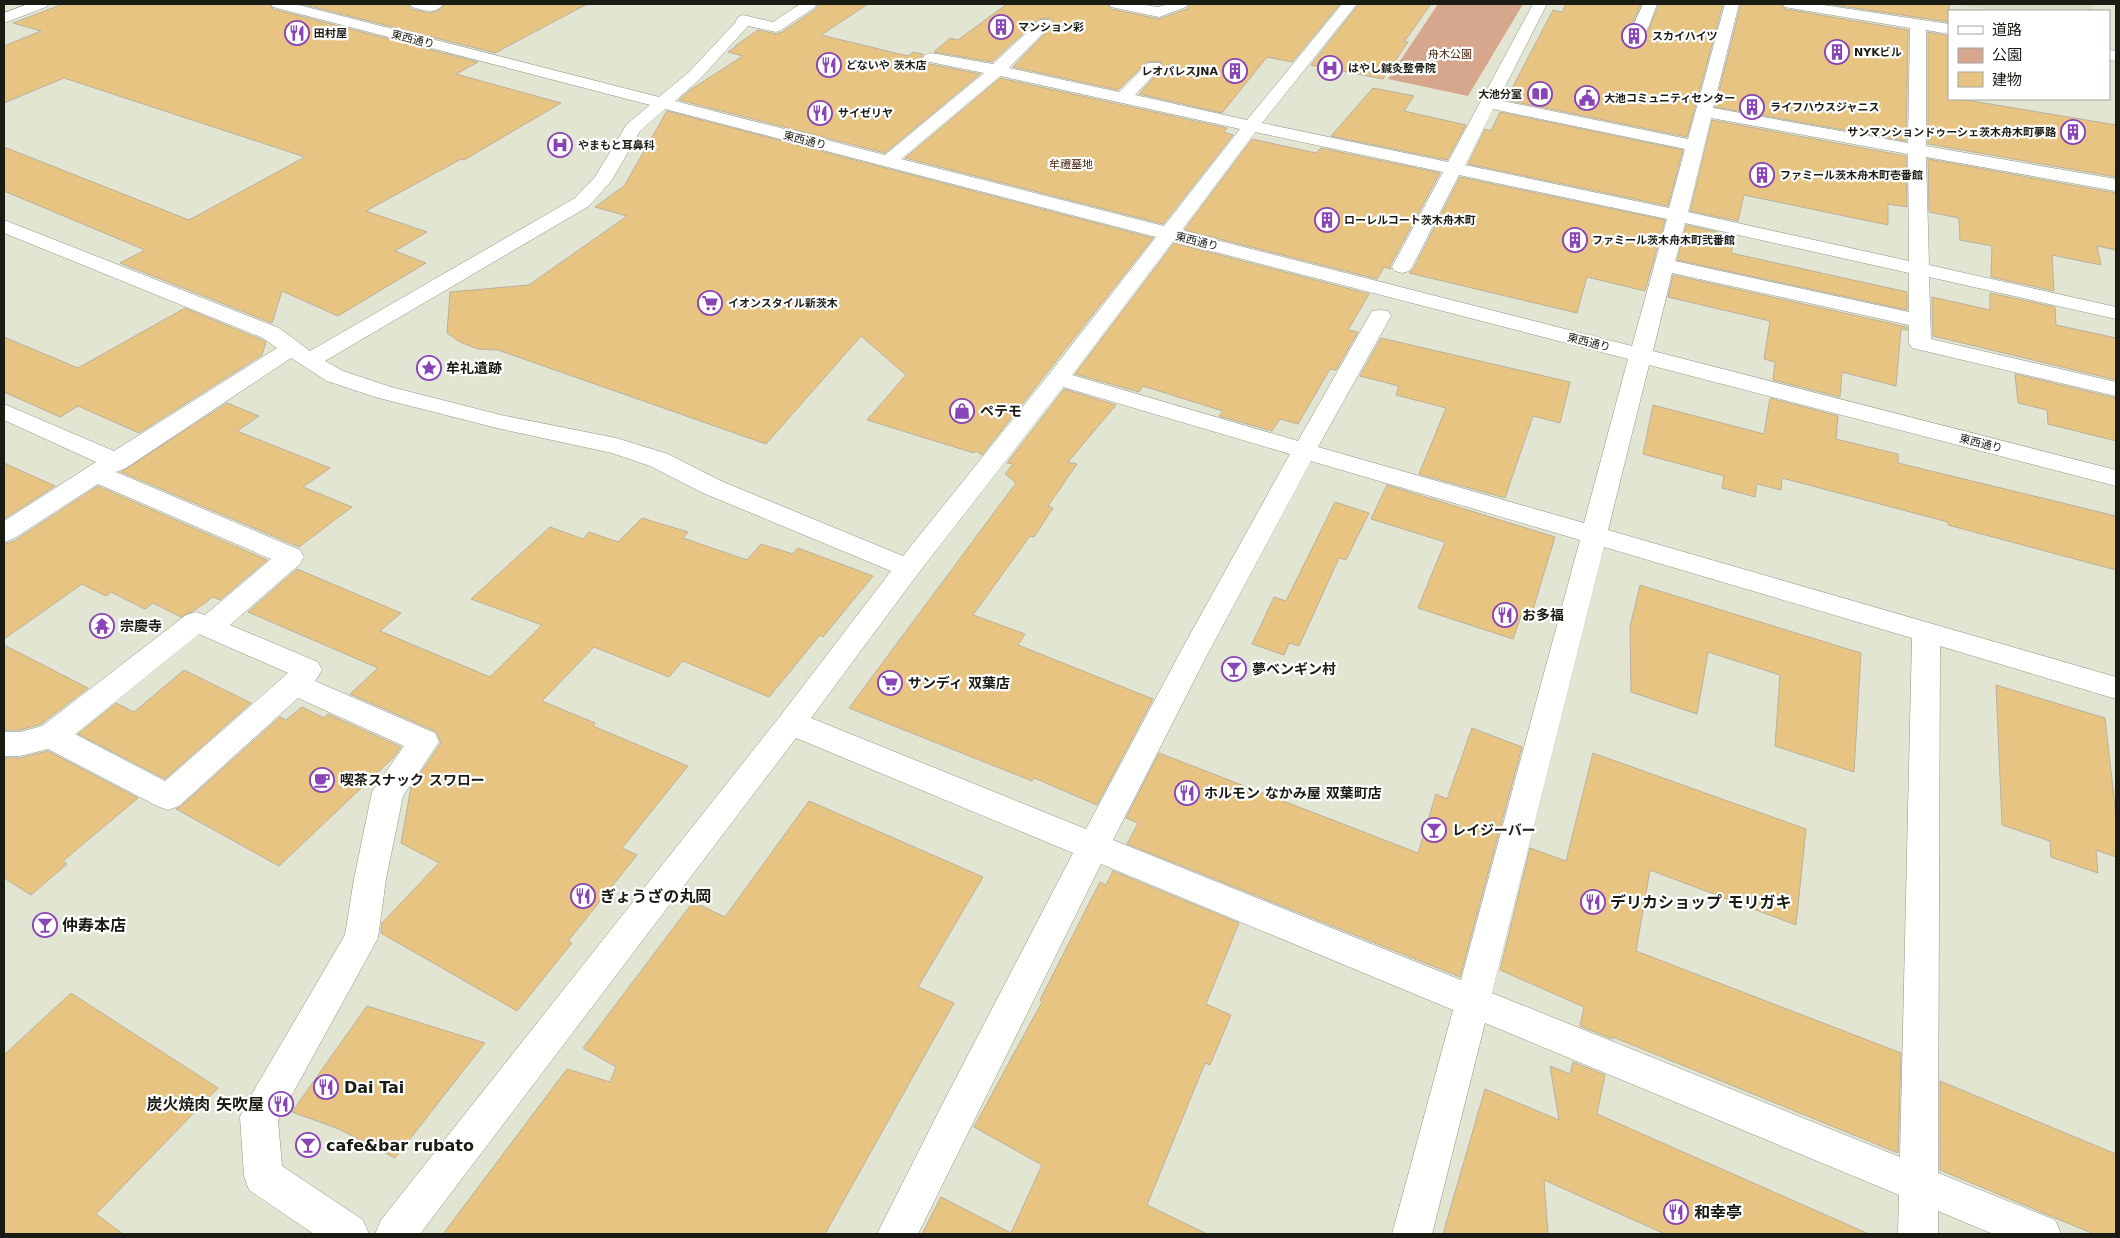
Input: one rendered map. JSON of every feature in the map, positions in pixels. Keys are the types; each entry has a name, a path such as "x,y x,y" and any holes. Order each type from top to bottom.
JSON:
{"street":[{"path":"4,18 41,4"},
{"name":"東西通り","path":"278,4 2116,478"},
{"path":"417,4 430,7 436,4"},
{"path":"4,533 108,468 300,355 582,202 603,180 633,128 695,75 742,24 743,20 776,27 810,4"},
{"path":"1116,4 1159,12 1181,4"},
{"path":"395,1234 791,723 908,568 1170,234 1251,126 1350,4"},
{"path":"1402,267 1540,4"},
{"path":"1640,28 1650,4"},
{"path":"1412,1234 1732,4"},
{"path":"1790,4 1948,29"},
{"path":"888,161 997,70 1045,23"},
{"path":"1918,24 1917,149 1920,343 2116,388"},
{"path":"931,58 997,70 1251,126 1678,215 2116,313"},
{"path":"1123,98 1154,66"},
{"path":"1488,103 1695,146"},
{"path":"1704,112 2116,185"},
{"path":"4,226 271,333 300,355 335,376 384,392 501,422 616,446 659,460 712,487 908,568"},
{"path":"1664,266 1920,321"},
{"path":"897,1234 1092,847 1302,451 1380,316"},
{"path":"1058,378 2116,688"},
{"path":"4,411 108,468 291,557 208,627"},
{"path":"4,744 20,744 51,736 196,622 308,670 295,684 168,797 51,736"},
{"path":"1918,1234 1917,1184 1926,631"},
{"path":"295,684 424,742 388,792 370,879 361,938 259,1117 263,1176 349,1234"},
{"path":"791,723 2041,1234"}],"shaded area":[{"path":"1952,4 2092,4 2094,10 1991,10"}],"green space":[{"name":"舟木公園","path":"1438,4 1523,4 1468,96 1388,79"}],"building":[{"path":"63,4 269,4 273,9 478,62 456,74 561,103 464,160 461,159 366,211 427,232 395,251 426,263 338,316 282,291 272,323 120,263 145,250 4,191 4,147 189,220 305,157 64,78 4,103 4,46 41,31 13,23"},
{"path":"302,4 408,4 411,9 429,13 437,11 445,4 587,4 495,53"},
{"path":"819,4 868,4 821,35 908,56 913,52 923,54 921,59 925,63 980,74 885,153 679,100 690,90 743,56 728,52 758,30 776,34 782,32 816,9"},
{"path":"1007,4 1107,4 1111,9 1159,19 1187,9 1190,4 1340,4 1292,62 1267,57 1222,113 1139,94 1163,67 1160,61 1147,62 1118,90 1013,67 1054,24 1050,18 1039,19 992,62 934,52 950,38 958,40"},
{"path":"1359,4 1431,4 1404,42 1408,42 1383,79 1311,65"},
{"path":"1566,4 1641,4 1630,27 1635,33 1645,33 1649,29 1659,4 1723,4 1687,137 1506,100 1553,10 1562,12"},
{"path":"1741,4 1781,4 1785,9 1908,30 1906,141 1715,107"},
{"path":"1828,4 1949,4 1948,22"},
{"path":"1928,32 1948,36 1948,100 1966,100 2116,125 2116,177 1928,144"},
{"path":"1000,78 1227,128 1224,132 1233,135 1163,224 905,158"},
{"path":"1373,88 1414,96 1404,111 1466,125 1447,160 1331,136"},
{"name":"イオンスタイル新茨木","path":"667,111 1153,238 982,455 976,451 974,453 867,420 906,375 861,336 766,444 498,350 478,349 460,342 447,333 450,292 529,285 627,216 595,207 624,186"},
{"path":"1500,112 1683,150 1668,206 1468,164 1485,129 1491,131"},
{"path":"1712,120 1906,156 1907,207 1888,204 1888,225 1744,195 1738,221 1690,211"},
{"path":"1252,139 1316,153 1321,148 1440,173 1390,266 1391,269 1384,267 1377,279 1184,230"},
{"path":"1928,159 2116,193 2116,250 2097,246 2101,265 2052,255 2054,291 1991,277 1992,246 1960,240 1959,218 1929,212"},
{"path":"1460,177 1665,220 1645,291 1587,277 1577,313 1409,273 1414,268"},
{"path":"1686,225 1735,236 1731,253 1907,292 1907,310 1677,260"},
{"path":"1174,243 1369,294 1348,330 1358,332 1336,370 1330,369 1298,424 1280,419 1272,431 1219,416 1223,411 1143,386 1139,392 1075,374"},
{"path":"1673,275 1907,327 1907,330 1901,329 1896,386 1842,372 1840,397 1773,380 1775,362 1764,359 1770,321 1668,297"},
{"path":"1990,293 2055,307 2056,325 2116,338 2116,380 1933,336 1932,297 1990,310"},
{"path":"185,308 266,342 262,355 139,433 78,406 60,417 4,392 4,337 78,368"},
{"path":"1381,338 1570,382 1560,423 1533,416 1505,498 1419,474 1446,408 1396,395 1399,386 1360,376"},
{"path":"2015,374 2116,398 2116,441 2048,424 2047,410 2018,403"},
{"path":"1064,389 1116,405 1068,462 1077,464 1048,506 1053,508 1034,537 1030,536 973,615 1025,634 1018,645 1153,699 1097,805 1034,778 1032,781 849,708 1016,483 1005,474 1013,464 1007,463"},
{"path":"1770,398 1838,416 1836,439 1898,454 1898,463 2116,516 2116,570 1948,525 1948,522 1782,478 1781,490 1757,484 1755,497 1722,488 1724,476 1643,454 1653,405 1764,434"},
{"path":"227,403 259,416 237,431 330,468 303,487 352,507 299,547 121,472"},
{"path":"4,463 55,486 4,519"},
{"path":"1387,485 1555,537 1530,619 1521,616 1513,639 1418,608 1445,542 1371,519"},
{"path":"98,486 267,560 220,600 213,597 181,617 153,603 145,609 111,592 106,596 82,584 4,639 4,544 14,541"},
{"path":"1335,502 1369,513 1346,560 1339,558 1299,646 1289,643 1284,655 1252,644 1274,597 1286,601"},
{"path":"642,518 688,532 683,538 747,560 761,544 793,554 798,548 873,576 823,637 820,635 769,697 683,661 669,677 594,647 542,701 595,723 593,726 688,766 622,848 637,855 568,941 572,943 517,1011 381,933 382,923 439,863 401,843 411,787 441,743 437,732 350,694 378,668 248,612 297,569 401,613 380,631 490,677 542,625 471,599 550,527 583,539 589,532 618,542"},
{"path":"1640,585 1861,653 1854,772 1775,746 1780,675 1708,652 1697,714 1631,692 1630,627"},
{"path":"4,645 88,688 41,724 20,730 4,730"},
{"path":"184,670 251,703 165,779 78,734 116,703 134,712"},
{"path":"1996,685 2105,718 2116,816 2116,857 2096,850 2098,873 2051,857 2050,841 2002,825"},
{"path":"302,707 324,718 328,714 401,747 393,758 279,866 176,809 280,717 286,720"},
{"path":"1472,728 1522,747 1460,977 1127,844 1138,823 1126,818 1159,753 1418,853 1436,794 1447,799"},
{"path":"48,751 138,798 63,861 67,864 31,895 4,878 4,758 20,758"},
{"path":"1593,753 1806,829 1796,925 1650,870 1636,951 1901,1053 1898,1153 1613,1037 1612,1039 1580,1026 1584,1007 1500,970 1530,848 1566,861"},
{"path":"809,801 983,877 918,987 954,1003 825,1234 443,1234 567,1069 610,1082 616,1067 583,1048 693,902 725,917"},
{"path":"1113,871 1239,923 1206,1004 1231,1015 1210,1065 1205,1063 1147,1205 1207,1234 922,1234 941,1197 1011,1233 1042,1165 974,1127 1042,1002 1040,1000 1100,882 1106,885"},
{"path":"71,993 218,1088 96,1214 123,1234 4,1234 4,1055"},
{"path":"367,1006 485,1043 395,1158 339,1129 292,1112"},
{"path":"1573,1062 1605,1075 1597,1114 1869,1234 1665,1234 1544,1180 1548,1234 1443,1234 1485,1089 1559,1120 1550,1066 1570,1074"},
{"path":"1940,1081 2116,1154 2116,1234 2094,1234 1940,1170"}],"place":[{"name":"マンション彩","path":"1001,27"},
{"name":"田村屋","path":"297,33"},
{"name":"スカイハイツ","path":"1634,36"},
{"name":"NYKビル","path":"1837,52"},
{"name":"どないや 茨木店","path":"829,65"},
{"name":"はやし鍼灸整骨院","path":"1330,68"},
{"name":"レオパレスJNA","path":"1235,71"},
{"name":"大池分室","path":"1540,94"},
{"name":"大池コミュニティセンター","path":"1587,98"},
{"name":"ライフハウスジャニス","path":"1752,107"},
{"name":"サイゼリヤ","path":"820,113"},
{"name":"サンマンションドゥーシェ茨木舟木町夢路","path":"2073,132"},
{"name":"やまもと耳鼻科","path":"560,145"},
{"name":"ファミール茨木舟木町壱番館","path":"1762,175"},
{"name":"ローレルコート茨木舟木町","path":"1327,220"},
{"name":"ファミール茨木舟木町弐番館","path":"1575,240"},
{"name":"イオンスタイル新茨木","path":"710,303"},
{"name":"牟礼遺跡","path":"429,368"},
{"name":"ペテモ","path":"962,411"},
{"name":"お多福","path":"1505,615"},
{"name":"宗慶寺","path":"102,626"},
{"name":"夢ベンギン村","path":"1234,669"},
{"name":"サンディ 双葉店","path":"890,683"},
{"name":"喫茶スナック スワロー","path":"322,780"},
{"name":"ホルモン なかみ屋 双葉町店","path":"1187,793"},
{"name":"レイジーバー","path":"1434,830"},
{"name":"ぎょうざの丸岡","path":"583,896"},
{"name":"デリカショップ モリガキ","path":"1593,902"},
{"name":"仲寿本店","path":"45,925"},
{"name":"Dai Tai","path":"326,1087"},
{"name":"炭火焼肉 矢吹屋","path":"281,1104"},
{"name":"cafe&bar rubato","path":"308,1145"},
{"name":"和幸亭","path":"1676,1212"}],"park label":[{"name":"牟禮墓地","path":"1071,164"}]}
